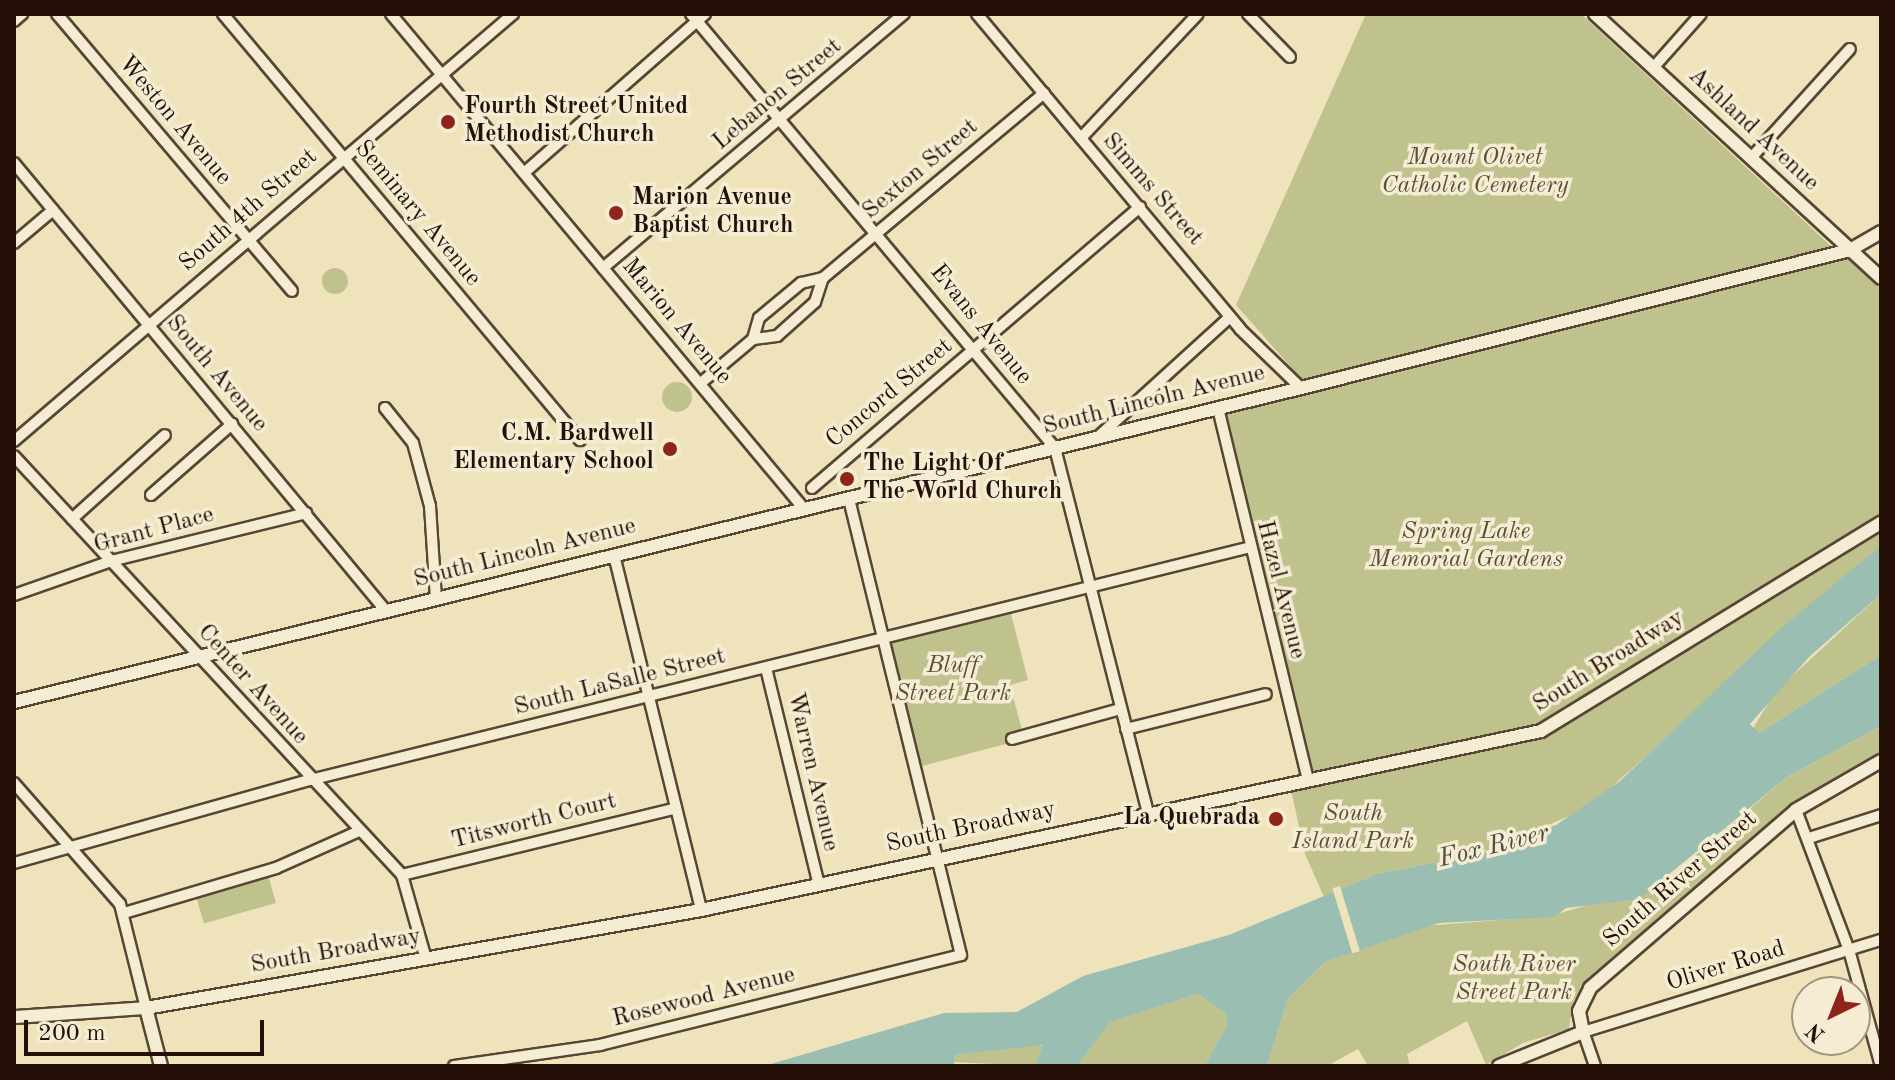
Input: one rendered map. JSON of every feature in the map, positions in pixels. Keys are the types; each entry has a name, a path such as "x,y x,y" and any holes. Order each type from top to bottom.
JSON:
{"street":[{"path":"14,21 22,14"},
{"name":"Weston Avenue","path":"57,14 292,291"},
{"name":"Seminary Avenue","path":"223,14 580,440"},
{"name":"Marion Avenue","path":"391,14 702,382 805,510"},
{"name":"South 4th Street","path":"14,441 513,14"},
{"name":"Lebanon Street","path":"603,268 904,14"},
{"name":"Simms Street","path":"977,14 1230,317 1301,388"},
{"path":"1081,138 1198,14"},
{"path":"1248,14 1290,57"},
{"name":"Ashland Avenue","path":"1595,14 1881,278"},
{"path":"1653,68 1701,14"},
{"path":"524,173 698,16"},
{"name":"Evans Avenue","path":"698,16 779,120 878,233 1055,448 1148,813"},
{"path":"1751,158 1850,49"},
{"name":"Sexton Street","path":"753,339 759,318 801,283 823,278 1044,93"},
{"name":"South Avenue","path":"14,163 386,611"},
{"name":"Concord Street","path":"812,488 1140,207"},
{"path":"14,243 53,210"},
{"name":"South Lincoln Avenue","path":"14,702 849,500 1850,250 1881,232"},
{"name":"Sexton Street","path":"702,382 753,339 777,336 815,302 823,278"},
{"path":"1098,437 1230,317"},
{"path":"385,408 413,443 430,506 436,599"},
{"name":"Hazel Avenue","path":"1218,408 1243,549 1308,780"},
{"path":"151,495 232,424"},
{"path":"72,519 165,435"},
{"name":"Center Avenue","path":"14,456 201,657 310,780 402,875 426,959"},
{"path":"849,500 937,857"},
{"name":"Grant Place","path":"14,595 111,561 306,513"},
{"name":"South Broadway","path":"14,1017 146,1008 701,910 937,857 1541,731 1881,523"},
{"name":"South LaSalle Street","path":"14,863 75,850 310,780 882,639 1092,591 1243,549"},
{"path":"614,555 701,910"},
{"name":"Warren Avenue","path":"766,668 819,885"},
{"path":"1126,729 1266,694"},
{"path":"1012,739 1120,709"},
{"name":"South River Street","path":"1583,1032 1581,996 1796,810 1881,761"},
{"path":"14,783 75,850 124,913 161,1066"},
{"name":"Titsworth Court","path":"402,875 676,808"},
{"path":"1796,810 1849,950 1881,1066"},
{"path":"1809,838 1881,815"},
{"path":"124,913 276,868 359,831"},
{"name":"Rosewood Avenue","path":"454,1066 600,1045 961,955 937,857"},
{"name":"Oliver Road","path":"1583,1032 1881,940"},
{"path":"1499,1066 1583,1032 1595,1066"}],"green space":[{"name":"Mount Olivet Catholic Cemetery","path":"1366,14 1581,14 1832,247 1303,381 1236,305"},
{"name":"Spring Lake Memorial Gardens","path":"1846,256 1881,289 1881,514 1537,725 1311,773 1224,412"},
{"path":"335,268 344,272 348,281 344,290 335,294 326,290 322,281 326,272"},
{"path":"677,382 688,386 692,397 688,408 677,412 666,408 662,397 666,386"},
{"name":"South Island Park","path":"1881,527 1881,546 1588,808 1480,854 1380,873 1324,897 1305,854 1291,790 1542,734"},
{"path":"1881,594 1881,655 1759,733 1752,730 1775,692"},
{"name":"Bluff Street Park","path":"1010,610 1028,680 1010,685 1022,730 1007,734 1009,743 915,768 882,639"},
{"name":"South River Street Park","path":"1881,726 1881,754 1792,805 1587,982 1573,1001 1569,1029 1523,1043 1486,1065 1467,1021 1407,1054 1410,1066 1368,1066 1358,1049 1327,1066 1267,1066 1288,999 1325,962 1423,926 1550,916 1663,883 1787,777"},
{"path":"268,875 276,903 204,924 196,896"},
{"path":"1198,994 1226,1014 1227,1026 1204,1066 1077,1066 1109,1022"},
{"path":"1047,1046 1035,1066 951,1062 954,1055"}],"water":[{"path":"1881,546 1881,594 1809,657 1750,724 1759,733 1881,655 1881,726 1787,777 1639,899 1566,908 1554,917 1439,923 1325,962 1288,999 1267,1066 1204,1066 1227,1026 1226,1014 1198,994 1110,1022 1077,1066 1035,1066 1043,1045 954,1055 954,1066 764,1066 944,1013 1017,1012 1083,976 1229,935 1380,873 1480,854 1556,825 1620,781 1782,627"}],"pier":[{"path":"1340,886 1360,951 1352,953 1332,888"}],"place":[{"name":"Fourth Street United Methodist Church","path":"448,122"},
{"name":"Marion Avenue Baptist Church","path":"616,213"},
{"name":"C.M. Bardwell Elementary School","path":"670,449"},
{"name":"The Light Of The World Church","path":"847,479"},
{"name":"La Quebrada","path":"1276,819"}],"water label":[{"name":"Fox River","path":"1494,847"}]}
